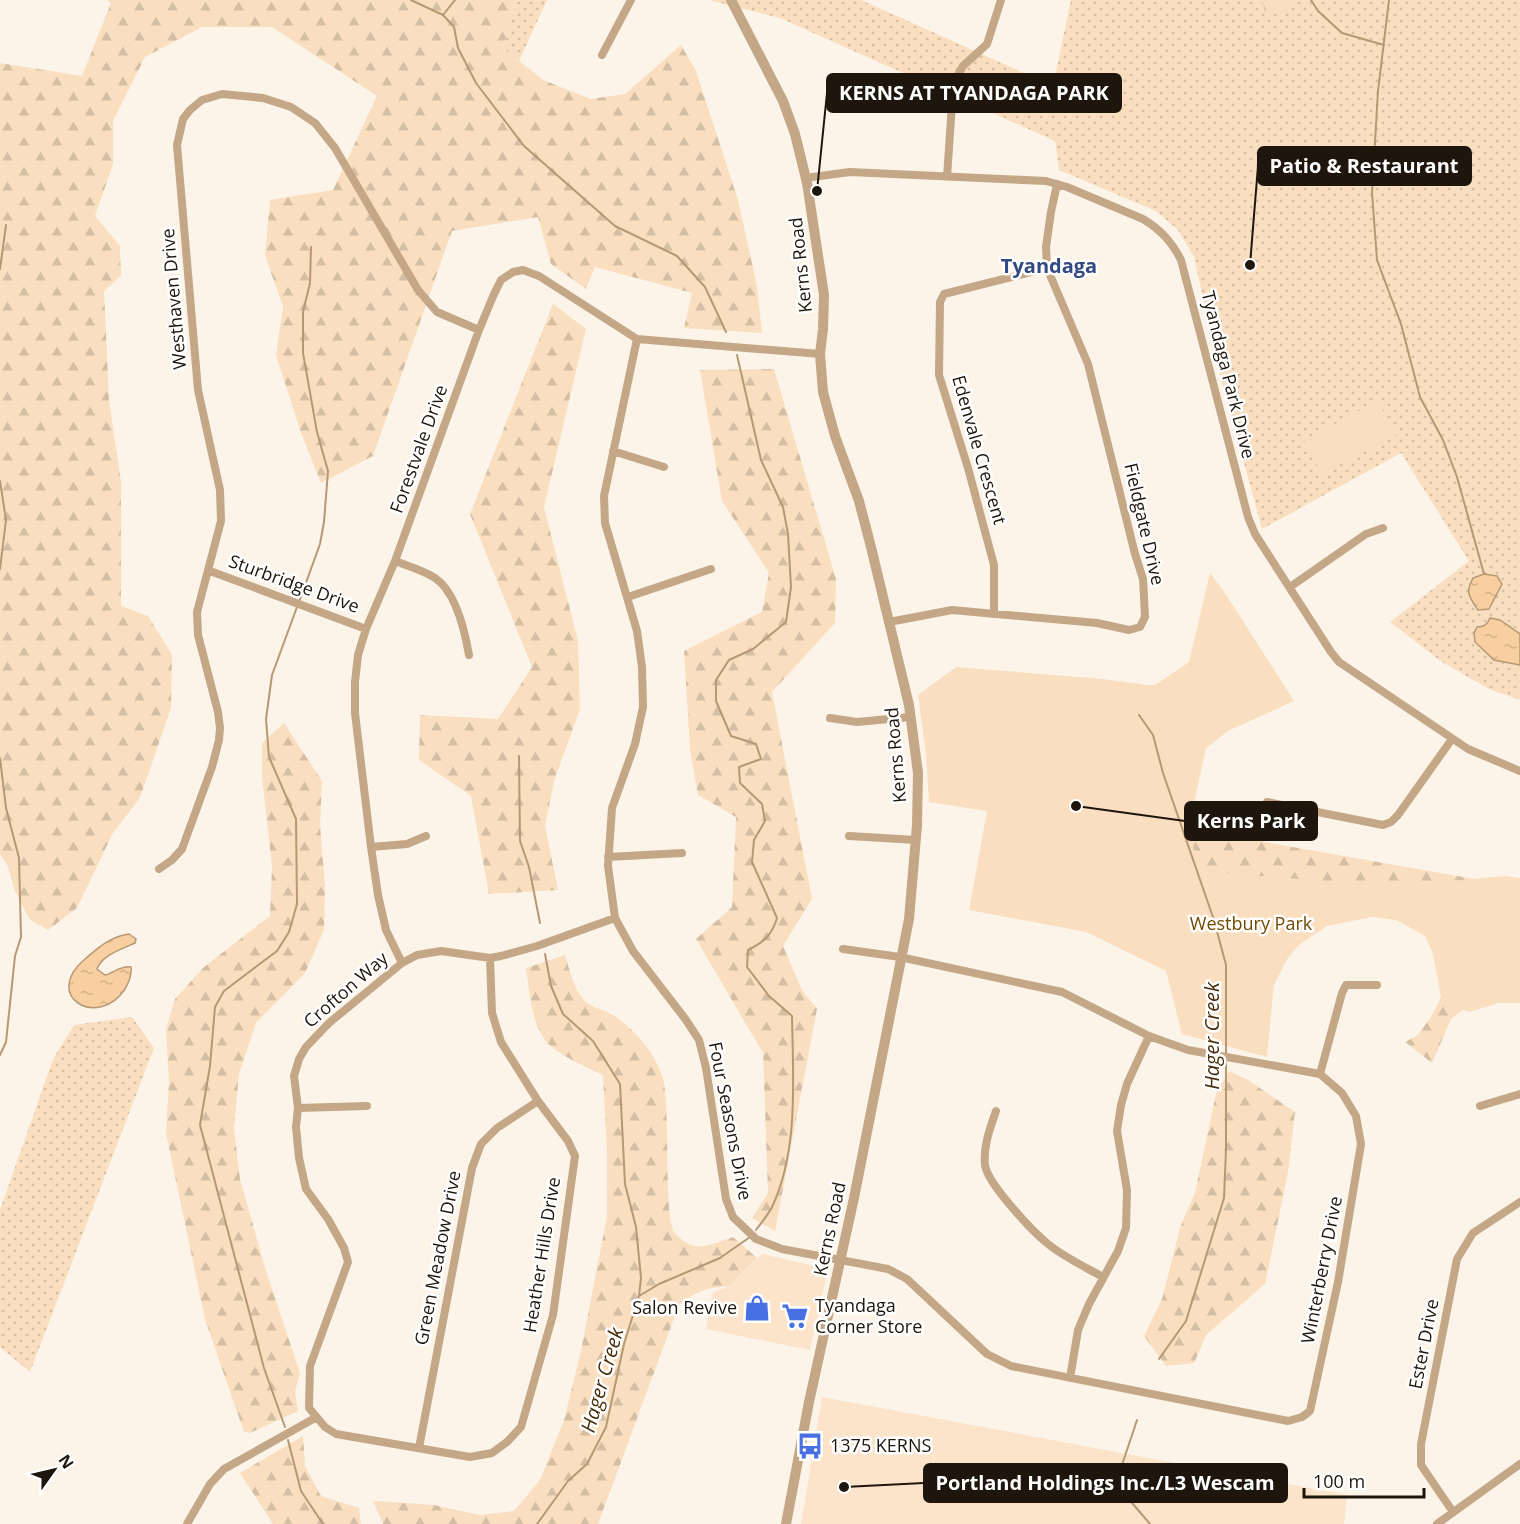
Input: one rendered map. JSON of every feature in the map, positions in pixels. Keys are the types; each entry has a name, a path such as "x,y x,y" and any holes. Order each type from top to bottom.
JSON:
{"street":[{"path":"602,55 631,0"},
{"name":"Kerns Road","path":"731,0 783,101 795,134 805,178 824,295 820,354 823,392 828,415 859,501 910,717 918,773 916,840 909,920 841,1259 809,1402 786,1524"},
{"path":"948,177 955,80 963,66 987,44 1001,0"},
{"name":"Westhaven Drive","path":"159,869 182,849 203,795 219,740 218,712 198,635 198,612 221,521 220,490 198,390 177,145 179,128 190,110 202,100 222,94 263,98 291,107 315,123 335,148 418,290 437,312 479,330"},
{"name":"Tyandaga Park Drive","path":"805,178 850,172 1031,179 1057,184 1143,219 1154,226 1173,245 1181,260 1248,517 1255,534 1339,662 1452,739 1487,758 1520,771"},
{"name":"Fieldgate Drive","path":"889,622 952,610 1096,623 1129,630 1140,627 1145,617 1143,579 1088,364 1047,268 1046,247 1057,184"},
{"name":"Edenvale Crescent","path":"994,614 994,565 968,468 939,375 940,302 944,294 954,290 970,289 1047,268"},
{"name":"Forestvale Drive","path":"402,963 386,930 370,847 355,713 358,655 366,629 395,561 479,330 501,280 513,272 523,270 539,276 637,339 820,354"},
{"name":"Four Seasons Drive","path":"637,339 604,496 605,523 637,631 642,667 643,707 635,744 612,808 608,857 615,918 633,951 699,1040 706,1068 726,1199 733,1217 756,1239 782,1249 841,1259"},
{"path":"613,451 664,467"},
{"path":"1290,587 1366,534 1383,528"},
{"path":"395,561 436,578 450,595 465,633 469,655"},
{"path":"628,597 711,569"},
{"name":"Sturbridge Drive","path":"210,571 366,629"},
{"path":"830,718 857,722 910,717"},
{"path":"1267,802 1383,825 1398,816 1452,739"},
{"path":"370,847 407,844 426,836"},
{"path":"849,836 916,840"},
{"path":"608,857 682,853"},
{"name":"Crofton Way","path":"315,1418 309,1408 310,1366 348,1262 344,1248 328,1219 306,1189 298,1158 296,1128 298,1108 294,1076 299,1059 306,1047 329,1023 402,963 417,954 441,951 490,958 537,946 615,918"},
{"path":"843,949 900,957 1062,992 1149,1036 1188,1050 1320,1074 1346,985 1377,985"},
{"name":"Heather Hills Drive","path":"315,1418 336,1434 470,1457 492,1453 507,1442 521,1427 553,1315 575,1156 568,1141 538,1101 501,1042 492,1013 490,958"},
{"path":"1070,1378 1078,1329 1118,1251 1126,1228 1127,1190 1117,1131 1127,1084 1149,1036"},
{"name":"Winterberry Drive","path":"841,1259 888,1269 907,1279 987,1354 1011,1366 1288,1421 1302,1417 1310,1412 1338,1282 1361,1144 1356,1116 1342,1093 1320,1074"},
{"path":"1480,1106 1520,1094"},
{"name":"Green Meadow Drive","path":"419,1448 472,1168 481,1144 497,1128 538,1101"},
{"path":"298,1108 367,1106"},
{"path":"996,1111 985,1148 985,1166 990,1180 1048,1244 1103,1277"},
{"name":"Ester Drive","path":"1453,1512 1421,1465 1421,1444 1457,1259 1473,1233 1520,1202"},
{"path":"187,1524 210,1484 224,1469 315,1418"},
{"path":"1437,1524 1520,1464"}],"shaded area":[{"path":"762,1254 828,1269 810,1350 706,1329 713,1292 730,1286"},
{"path":"822,1397 1347,1495 1344,1524 801,1524"}],"green space":[{"path":"107,0 516,0 503,48 543,80 591,99 625,94 681,45 696,71 738,200 757,286 762,333 684,328 692,293 595,267 586,289 551,264 538,217 452,231 373,456 321,483 301,433 276,355 283,307 265,255 270,200 333,190 377,96 272,27 202,27 145,57 113,121 113,164 95,216 120,246 121,276 104,291 109,400 121,482 121,606 148,616 172,655 171,708 140,798 113,833 77,908 48,930 30,920 15,891 8,867 0,854 0,63 82,76 111,3"},
{"path":"516,0 547,0 519,61 503,48"},
{"path":"709,0 861,0 1053,86 1071,0 1520,0 1520,700 1489,689 1442,662 1390,622 1469,561 1401,453 1262,529 1219,371 1194,257 1178,230 1156,211 1059,170 1055,141 780,18"},
{"path":"1262,0 1292,0 1283,14 1265,12"},
{"path":"553,304 586,329 544,507 578,641 580,709 554,781 545,826 558,890 489,894 471,796 419,760 420,715 498,719 532,667 470,514"},
{"path":"774,369 836,579 835,623 772,692 812,899 783,946 802,990 817,1009 775,1231 752,1218 768,1193 763,1053 696,939 732,907 736,817 698,795 690,749 684,651 762,612 769,573 722,501 700,370"},
{"path":"1378,401 1396,435 1322,474 1304,440"},
{"path":"1210,573 1294,701 1228,731 1206,748 1191,817 1195,870 1388,887 1505,876 1520,878 1520,1003 1499,1003 1469,1012 1442,1002 1433,954 1425,936 1396,920 1372,917 1327,926 1299,945 1275,973 1267,1057 1182,1034 1166,971 1086,932 969,910 987,811 929,802 926,754 918,695 956,667 1155,685 1189,662"},
{"path":"284,723 322,781 320,825 325,885 324,930 305,973 256,1023 239,1074 234,1128 240,1179 266,1271 300,1373 295,1392 298,1411 250,1433 244,1432 205,1319 166,1133 169,1081 166,1030 175,999 204,967 270,916 272,867 262,776 262,743"},
{"name":"Westbury Park","path":"1183,822 1192,823 1191,829 1520,887 1489,990 1451,1019 1432,1063 1405,1042 1418,1035 1433,1014 1446,986 1440,949 1414,919 1375,908 1322,915 1295,944 1272,988 1194,1024"},
{"path":"565,955 572,979 581,996 588,1003 613,1015 629,1028 644,1043 660,1069 667,1114 669,1207 671,1224 675,1233 682,1240 695,1246 709,1245 733,1237 757,1258 730,1286 703,1291 679,1305 598,1524 383,1524 373,1501 434,1505 479,1515 514,1511 540,1480 564,1420 581,1351 607,1216 603,1075 570,1059 547,1043 536,1021 530,994 526,968"},
{"path":"132,1017 154,1048 30,1372 0,1347 0,1210 53,1059 74,1025"},
{"path":"1229,1071 1248,1080 1295,1112 1288,1172 1265,1284 1206,1335 1194,1363 1166,1366 1144,1336 1162,1299 1181,1225 1195,1193 1216,1094"},
{"path":"303,1436 305,1466 321,1496 359,1508 361,1524 273,1524 240,1473"}],"water":[{"path":"1484,574 1497,576 1502,584 1489,609 1478,610 1470,598 1469,587 1473,578"},
{"path":"1490,618 1500,620 1520,634 1520,665 1494,660 1475,642 1474,633 1477,627 1485,625"},
{"path":"129,934 136,939 135,943 108,956 97,969 105,975 121,968 131,967 130,978 125,989 114,1001 101,1007 89,1007 78,1003 71,996 69,985 73,973 85,959 105,943"}],"waterway":[{"path":"411,0 443,15 454,27 458,48 476,83 524,146 615,226 677,256 705,287 726,332"},
{"path":"443,15 455,0"},
{"path":"1311,0 1318,11 1342,33 1384,45"},
{"path":"1389,0 1378,91 1372,193 1377,260 1401,324 1420,397 1443,440 1457,477 1484,574"},
{"path":"0,269 6,225"},
{"path":"299,602 320,544 328,471 317,432 303,353 303,312 310,283 311,247"},
{"path":"737,355 761,460 783,507 788,534 791,587 786,622 753,649 729,660 716,680 716,701 731,736 756,744 761,759 739,767 740,783 762,804 765,821 754,840 752,862 777,918 767,937 748,950 747,967 769,996 792,1016 793,1089 787,1162 772,1207 756,1230"},
{"path":"0,481 6,520 0,569"},
{"path":"285,1427 264,1368 200,1125 210,1066 215,1007 224,991 277,951 289,932 297,904 296,819 269,757 266,719 272,675 297,607"},
{"name":"Hager Creek","path":"1139,715 1153,735 1163,773 1214,920 1226,965 1226,1054"},
{"path":"519,756 520,841 529,867 540,923"},
{"path":"0,758 6,808 19,858 21,937 15,956 6,1042 0,1055"},
{"path":"537,1524 568,1481 587,1464 606,1427 624,1344 639,1296 641,1278 636,1227 625,1184 620,1084 593,1041 563,1014 551,986 545,954"},
{"name":"Hager Creek","path":"1159,1359 1186,1321 1224,1198 1226,1059"},
{"path":"639,1296 659,1284 720,1258 750,1237"},
{"name":"Hager Creek","path":"1137,1420 1122,1465 1127,1497 1150,1524"},
{"path":"288,1440 301,1491 323,1524"}],"place":[{"name":"KERNS AT TYANDAGA PARK","path":"817,191"},
{"name":"Patio & Restaurant","path":"1250,265"},
{"name":"Kerns Park","path":"1076,806"},
{"name":"Salon Revive","path":"757,1308"},
{"name":"Tyandaga Corner Store","path":"795,1316"},
{"name":"1375 KERNS","path":"810,1446"},
{"name":"Portland Holdings Inc./L3 Wescam","path":"844,1487"}],"district":[{"name":"Tyandaga","path":"1049,266"}]}
